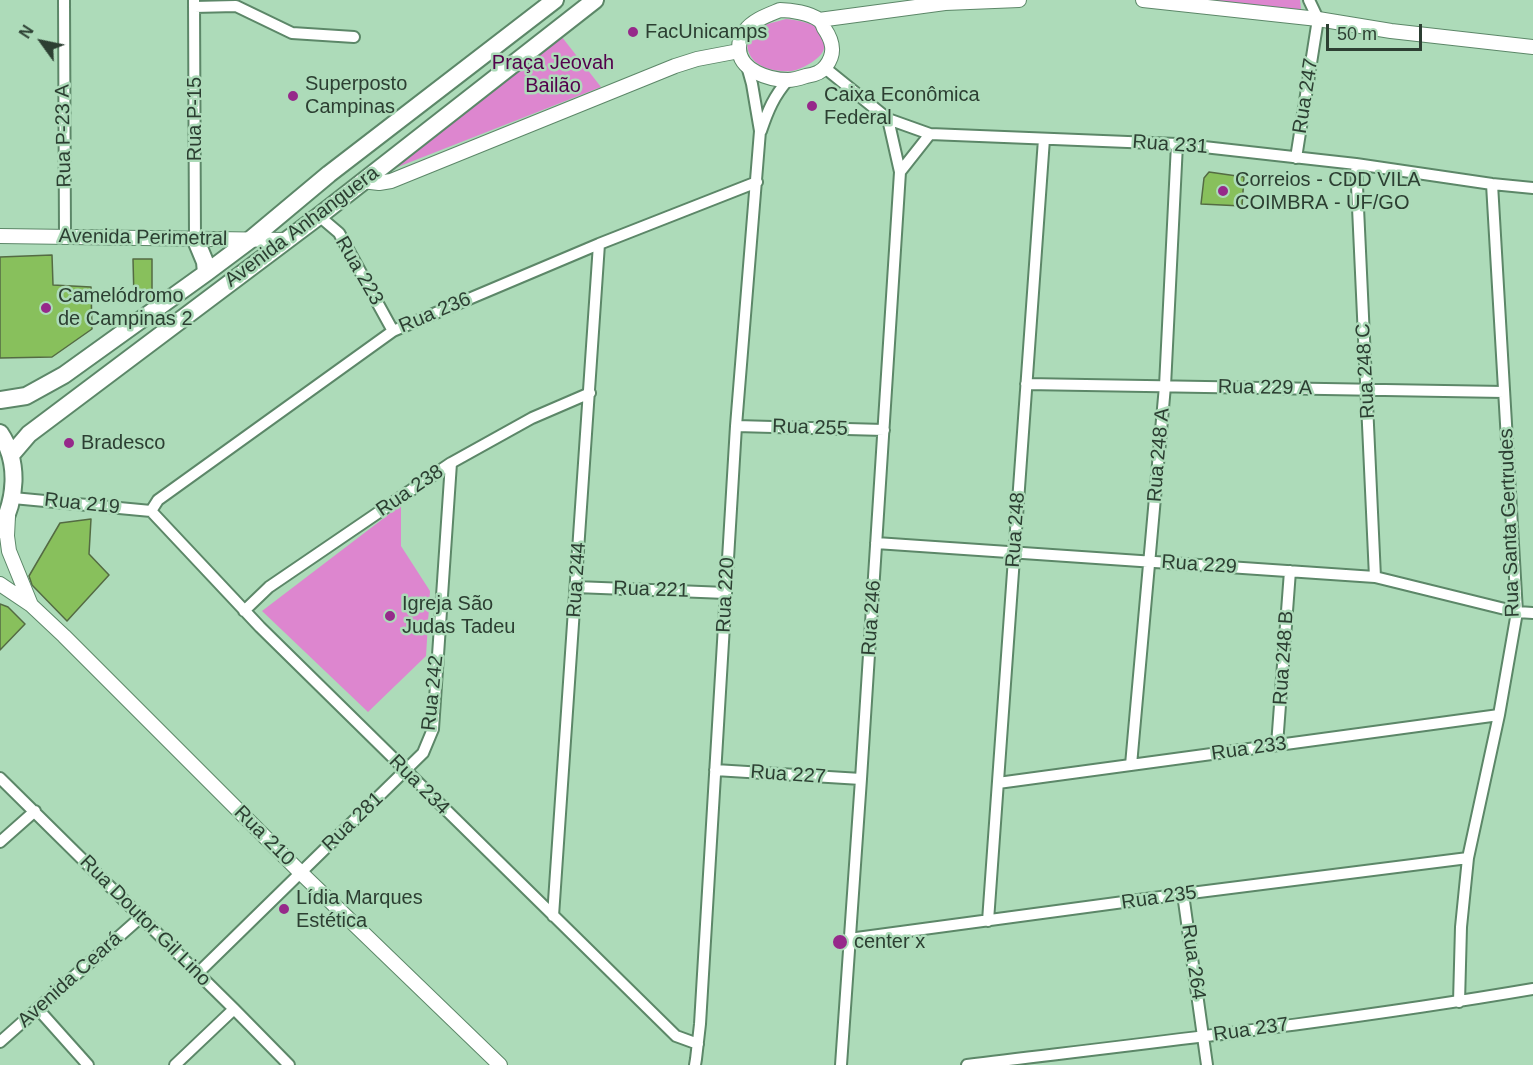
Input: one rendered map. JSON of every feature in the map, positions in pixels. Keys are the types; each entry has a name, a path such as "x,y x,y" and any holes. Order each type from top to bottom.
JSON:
{"main road":[{"name":"Avenida Anhanguera","path":"0,400 26,396 64,375 206,273 250,240 328,174 555,0"},
{"name":"Avenida Anhanguera","path":"10,455 29,434 319,216 595,0"},
{"path":"195,238 205,262 206,273"},
{"path":"0,433 10,455 14,476 13,498 4,523"}],"street":[{"name":"Rua P-23 A","path":"64,0 65,236"},
{"path":"819,20 830,36 833,47 825,68 813,75 788,80 768,77 747,66 741,58 740,40 745,30 779,5 819,20 945,3 1019,0"},
{"path":"1143,0 1533,47"},
{"path":"1310,0 1318,20"},
{"path":"194,3 236,6 292,33 354,37"},
{"name":"Rua P-15","path":"194,3 195,238"},
{"name":"Rua 247","path":"1296,158 1318,20"},
{"path":"362,181 379,183 391,181 675,66 739,51"},
{"name":"Rua 220","path":"696,1063 736,426 760,131 747,66"},
{"name":"Rua 231","path":"825,68 888,119 930,134 1177,144 1356,164 1533,188"},
{"name":"Rua 220","path":"760,131 769,107 788,80"},
{"name":"Rua 246","path":"841,1065 900,172 888,119"},
{"path":"900,172 930,134"},
{"name":"Rua 248","path":"988,921 1044,139"},
{"name":"Rua 248 A","path":"1131,765 1165,386 1177,144"},
{"name":"Rua 248 C","path":"1356,164 1376,577"},
{"name":"Rua 236","path":"152,511 158,500 393,331 599,244 757,182"},
{"name":"Rua Santa Gertrudes","path":"1459,1002 1461,927 1468,858 1499,715 1517,612 1492,184"},
{"name":"Rua 223","path":"319,216 339,233 393,331"},
{"name":"Avenida Perimetral","path":"0,236 285,240"},
{"name":"Rua 244","path":"553,916 599,244"},
{"name":"Rua 229 A","path":"1026,384 1504,392"},
{"name":"Rua 238","path":"244,611 269,587 451,463 532,418 590,393"},
{"name":"Rua 255","path":"736,426 884,430"},
{"name":"Rua 242","path":"405,771 423,753 433,729 451,463"},
{"name":"Rua 219","path":"13,498 152,511"},
{"name":"Rua 234","path":"152,511 244,611 553,916 676,1036 698,1044"},
{"name":"Rua 210","path":"4,523 9,551 31,605"},
{"name":"Rua 229","path":"876,543 1376,577 1517,612 1533,613"},
{"name":"Rua 248 B","path":"1277,745 1290,571"},
{"name":"Rua 210","path":"0,584 31,605 64,636 300,872 500,1065"},
{"name":"Rua 221","path":"576,587 726,593"},
{"name":"Rua 233","path":"998,783 1499,715"},
{"name":"Rua 227","path":"716,770 861,779"},
{"name":"Rua 281","path":"198,973 405,771"},
{"name":"Rua Doutor Gil Lino","path":"0,777 289,1065"},
{"path":"0,842 35,811"},
{"name":"Rua 235","path":"849,939 1468,858"},
{"name":"Rua 264","path":"1183,894 1207,1065"},
{"name":"Avenida Ceará","path":"0,1042 141,917"},
{"name":"Rua 237","path":"967,1065 1459,1002 1533,989"},
{"path":"38,1009 88,1065"},
{"path":"176,1065 234,1009"}],"green space":[{"path":"1204,0 1300,0 1301,10"},
{"path":"786,19 804,22 822,29 824,50 815,60 794,71 763,67 749,53 748,39 758,28"},
{"name":"Praça Jeovah Bailão","path":"558,32 601,87 385,172"},
{"path":"401,505 401,546 430,591 426,656 368,712 262,611"}],"building":[{"name":"Correios - CDD VILA COIMBRA - UF/GO","path":"1209,172 1244,177 1242,206 1201,204 1204,178"},
{"name":"Camelódromo de Campinas 2","path":"52,255 53,285 91,287 92,329 52,357 0,358 0,257"},
{"path":"133,259 152,259 152,299 134,299"},
{"path":"91,519 89,554 109,575 67,621 32,585 29,576 60,523"},
{"path":"0,604 8,607 25,624 0,650"}],"place":[{"name":"FacUnicamps","path":"633,32"},
{"name":"Superposto Campinas","path":"293,96"},
{"name":"Caixa Econômica Federal","path":"812,106"},
{"name":"Correios - CDD VILA COIMBRA - UF/GO","path":"1223,191"},
{"name":"Camelódromo de Campinas 2","path":"46,308"},
{"name":"Bradesco","path":"69,443"},
{"name":"Igreja São Judas Tadeu","path":"390,616"},
{"name":"Lídia Marques Estética","path":"284,909"},
{"name":"center x","path":"840,942"}]}
